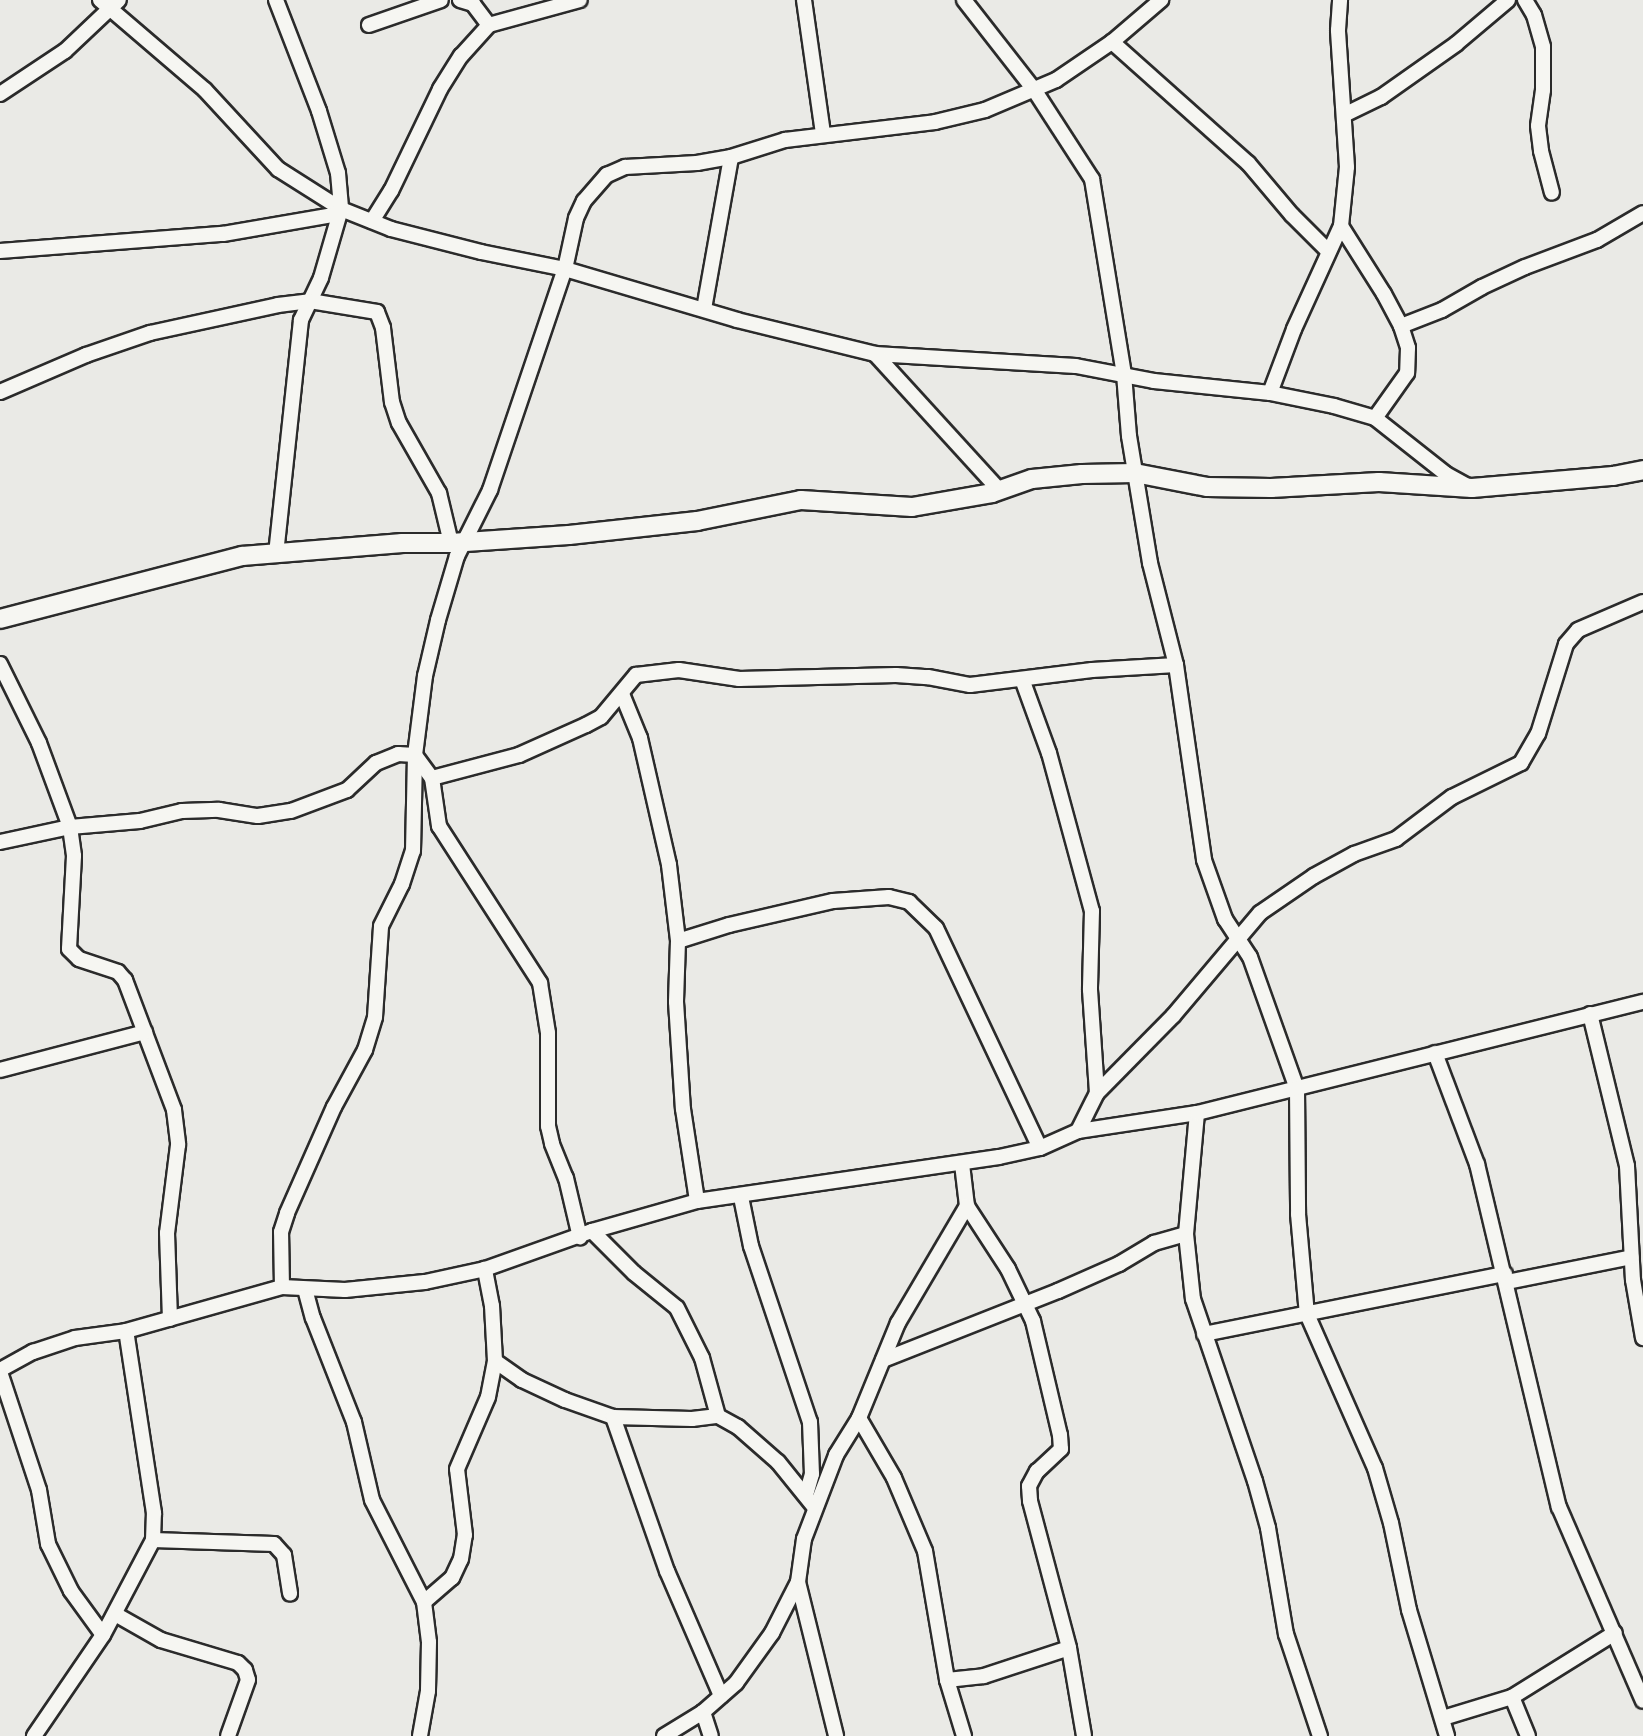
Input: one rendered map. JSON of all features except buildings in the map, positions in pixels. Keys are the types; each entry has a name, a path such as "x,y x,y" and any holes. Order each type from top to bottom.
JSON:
{"street":[{"path":"276,0 319,111 338,173 340,212 330,250 302,320 276,555"},
{"path":"369,25 441,0"},
{"path":"460,0 473,4 489,25"},
{"path":"372,221 391,191 440,89 461,56 489,25 580,0"},
{"path":"804,0 823,133"},
{"path":"964,0 1035,91 1092,179 1124,374 1135,473 1150,563 1176,665 1204,860 1225,919 1250,957 1297,1089 1298,1214 1307,1314 1375,1468 1391,1523 1409,1610 1447,1736"},
{"path":"282,1287 281,1232 287,1213 334,1107 365,1050 375,1017 382,926 402,884 413,850 415,755 425,676 459,542 489,490 565,269 576,218 584,201 607,175 625,167 697,163 732,157 785,140 823,133 935,122 985,110 1035,91 1112,41 1161,0"},
{"path":"1270,393 1328,251 1341,226 1347,167 1346,114 1338,30 1340,0"},
{"path":"1346,114 1381,97 1456,44 1508,0"},
{"path":"1525,0 1534,15 1543,47 1543,90 1538,125 1541,151 1552,193"},
{"path":"0,94 65,51 109,3 205,90 278,169 340,212 481,253 565,269 704,310 875,354 1076,366 1154,382 1270,393 1375,418 1446,474 1472,488"},
{"path":"1112,41 1248,163 1292,215 1328,251"},
{"path":"704,310 732,157"},
{"path":"0,251 223,234 340,212"},
{"path":"1401,326 1442,310 1525,267 1597,240 1643,213"},
{"path":"1341,226 1401,326 1408,348 1407,373 1375,418"},
{"path":"0,392 86,355 150,332 310,300 364,309 379,316 387,352 392,402 399,423 439,493 459,542"},
{"path":"875,354 999,490"},
{"path":"0,618 242,556 402,542 459,542 569,535 675,523 801,500 912,506 999,490 1032,480 1135,473 1207,487 1271,488 1379,482 1472,488 1613,476 1643,470"},
{"path":"1078,1131 1097,1093 1173,1016 1259,913 1314,876 1354,854 1396,839 1452,797 1521,763 1538,734 1566,644 1578,630 1643,602"},
{"path":"0,664 39,743 70,827 74,856 69,949 79,959 118,972 125,980 174,1110 178,1145 167,1233 170,1319"},
{"path":"432,778 519,755 586,725 601,717 636,675 679,670 739,679 928,677 970,685 1092,670 1176,665"},
{"path":"1022,679 1049,753 1092,911 1090,990 1097,1093"},
{"path":"622,694 640,737 669,865 678,941 676,1002 683,1109 697,1201"},
{"path":"0,842 70,827 140,821 182,811 219,810 258,817 291,811 347,790 376,763 398,754 415,755"},
{"path":"415,755 432,778 439,827 540,983 548,1032 548,1126 552,1144 586,1234 677,1308 702,1358 718,1416"},
{"path":"678,941 729,925 833,901 889,897 909,902 936,928 1040,1148"},
{"path":"103,1634 71,1591 48,1544 39,1490 0,1371 33,1352 75,1338 126,1331 282,1287 345,1290 425,1282 485,1269 586,1234 697,1201 741,1197 962,1164 1040,1148 1078,1131 1197,1113 1643,1002"},
{"path":"1590,1014 1628,1166 1632,1257 1638,1322 1643,1338"},
{"path":"0,1070 145,1032"},
{"path":"1435,1053 1477,1164 1506,1278 1536,1424 1559,1507 1643,1701"},
{"path":"1197,1113 1186,1234 1193,1299 1255,1481 1268,1528 1286,1634 1320,1736"},
{"path":"962,1164 967,1206 1026,1301 1044,1363 1061,1449 1037,1471 1029,1486 1030,1501 1069,1648 1084,1736"},
{"path":"741,1197 751,1246 810,1422 812,1474 806,1495"},
{"path":"664,1736 703,1712 736,1684 772,1633 798,1582 804,1539 836,1455 859,1418 898,1323 967,1206"},
{"path":"883,1360 1119,1264 1154,1243 1186,1234"},
{"path":"1204,1334 1632,1257"},
{"path":"424,1602 452,1578 461,1559 466,1535 457,1469 485,1406 495,1362 492,1306 485,1269"},
{"path":"305,1290 354,1422 372,1500 424,1602 429,1642 428,1692 420,1736"},
{"path":"34,1736 103,1634 153,1540 154,1513 126,1331"},
{"path":"495,1362 544,1390 613,1417 692,1419 718,1416 738,1427 762,1447 815,1508"},
{"path":"613,1417 667,1571 721,1696"},
{"path":"859,1418 894,1478 925,1551 947,1680 964,1736"},
{"path":"153,1540 274,1544 284,1555 290,1594"},
{"path":"798,1582 836,1736"},
{"path":"115,1614 161,1640 238,1663 245,1670 248,1680 228,1736"},
{"path":"1443,1718 1512,1697 1615,1633"},
{"path":"947,1680 984,1676 1069,1648"},
{"path":"1512,1697 1528,1736"},
{"path":"703,1712 711,1736"}]}
